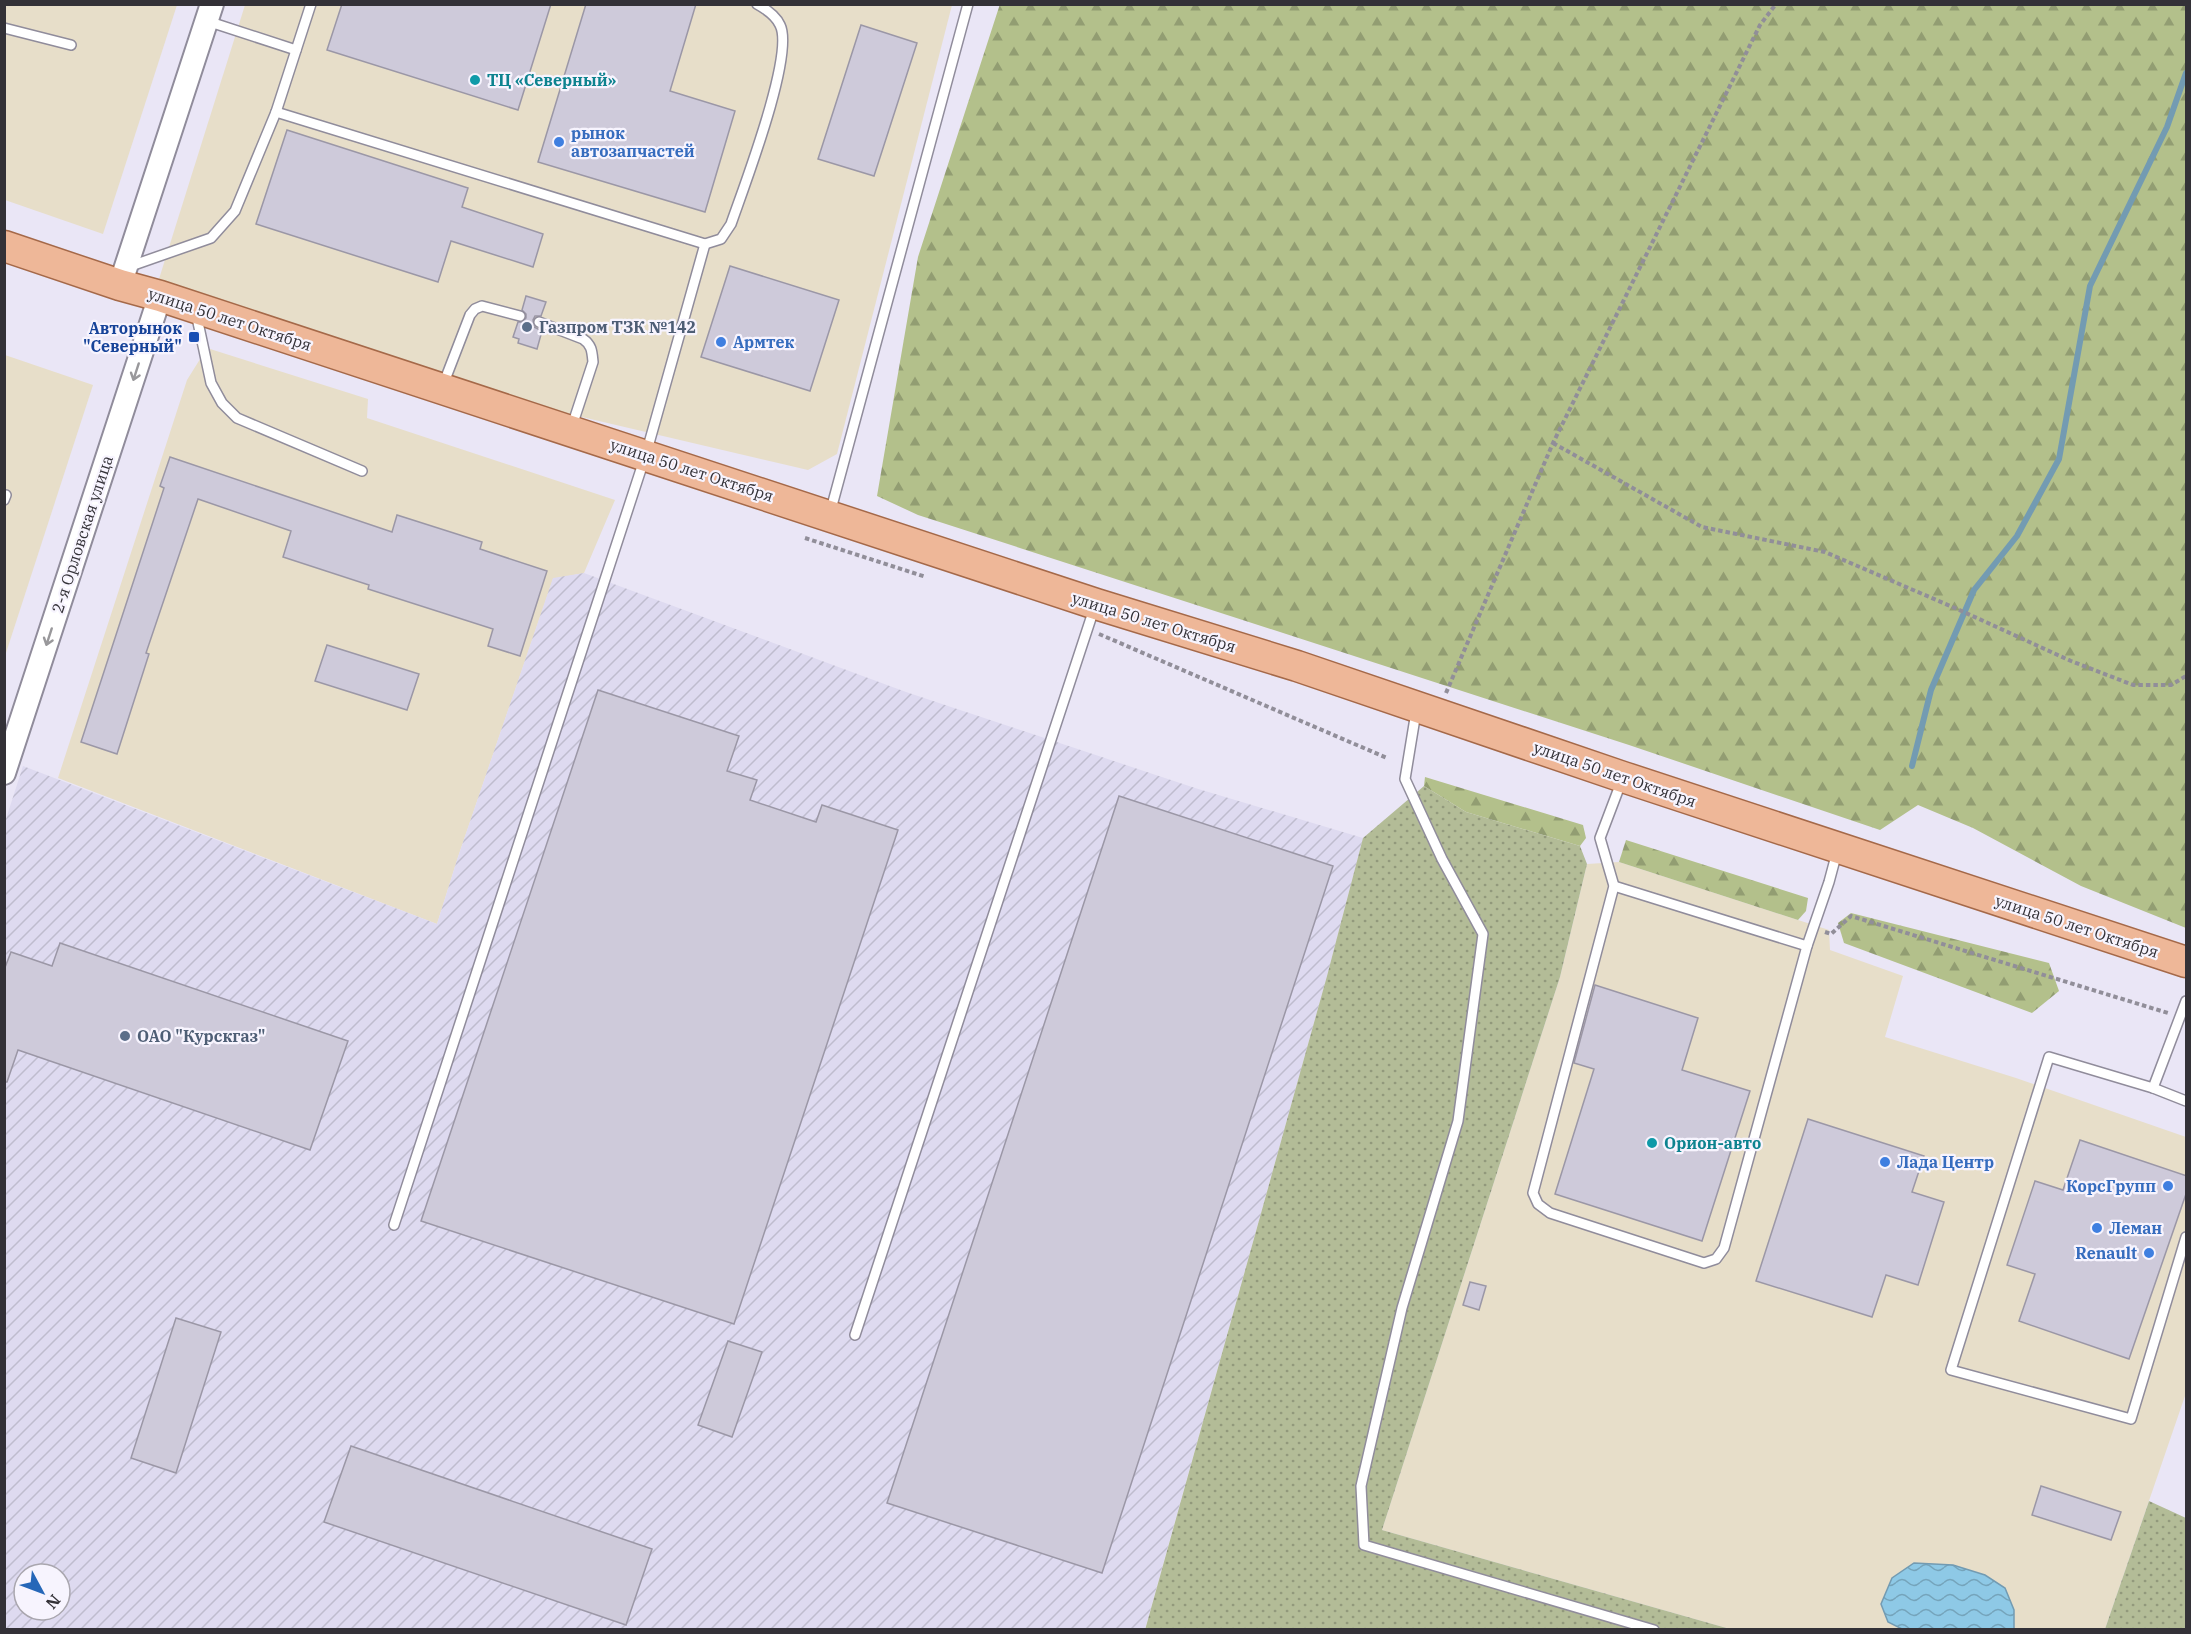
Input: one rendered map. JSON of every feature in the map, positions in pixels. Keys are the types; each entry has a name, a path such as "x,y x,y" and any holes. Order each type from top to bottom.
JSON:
{"main road":[{"name":"улица 50 лет Октября","path":"4,246 123,277 160,296 646,454 1096,604 1297,666 1427,710 1617,790 1838,848 2187,962"}],"street":[{"path":"123,277 209,13"},
{"name":"2-я Орловская улица","path":"6,765 160,296"}],"lane":[{"path":"123,277 211,238 235,211 276,112 310,4"},
{"path":"276,112 705,244 721,238 731,224 776,85 784,47 781,26 767,9 757,4"},
{"path":"830,515 968,4"},
{"path":"209,13 296,50"},
{"path":"4,28 71,45"},
{"path":"394,1225 646,454 705,244"},
{"path":"442,388 470,315 475,309 482,306 520,316"},
{"path":"195,307 211,383 222,403 237,418 362,471"},
{"path":"539,322 583,339 592,351 593,362 571,431"},
{"path":"855,1335 1096,604"},
{"path":"1427,710 1405,779 1442,859 1483,934 1458,1121 1402,1308 1361,1486 1364,1545 1653,1629"},
{"path":"1617,790 1600,838 1614,886 1533,1193 1538,1204 1550,1213 1704,1263 1716,1259 1724,1248 1807,946 1838,848"},
{"path":"1614,886 1807,946"},
{"path":"2153,1088 2187,1001"},
{"path":"2187,1101 2153,1088 2049,1057 1951,1370 2132,1419 2187,1237"}],"path":[{"path":"1427,710 1553,443 1760,25 1776,4"},
{"path":"1553,443 1702,527 1825,552 2071,661 2133,685 2171,685 2187,676"},
{"path":"1813,928 1831,934 1851,916 2180,1017"}],"shaded area":[{"path":"5,5 177,5 103,234 5,200"},
{"name":"рынок автозапчастей","path":"245,5 952,5 837,454 808,470 565,413 159,279"},
{"path":"207,348 368,399 367,418 615,500 584,573 553,579 437,924 58,778 187,380"},
{"path":"5,355 93,385 5,656"},
{"path":"584,573 906,692 1195,788 1363,838 1327,976 1145,1629 5,1630 4,825 23,766 437,924 553,578"},
{"path":"1619,862 1829,930 1830,950 1903,976 1885,1037 2016,1078 2186,1137 2186,1393 2105,1629 1730,1629 1382,1530 1560,977 1587,864"}],"green space":[{"path":"1000,4 2186,5 2186,928 2081,886 1973,828 1918,805 1880,830 1629,745 918,515 877,496 918,257"},
{"path":"1425,777 1583,825 1586,838 1580,846 1466,812 1424,786"},
{"path":"1424,786 1466,812 1580,846 1587,864 1560,977 1382,1530 1730,1629 1145,1630 1327,976 1363,838"},
{"path":"1626,840 1808,898 1806,911 1798,920 1619,862"},
{"path":"1851,913 2049,963 2059,991 2032,1013 1844,943 1838,923"},
{"path":"2149,1501 2186,1518 2186,1629 2105,1629"}],"water":[{"path":"1914,1563 1953,1565 1985,1575 2005,1588 2014,1610 2014,1629 1902,1629 1888,1622 1881,1604 1892,1578"}],"building":[{"name":"ТЦ «Северный»","path":"342,4 551,4 518,110 327,50"},
{"path":"586,4 696,4 670,91 735,111 705,212 538,162"},
{"path":"861,25 917,43 874,176 818,159"},
{"path":"287,130 468,188 462,207 543,234 533,267 451,241 438,282 256,224"},
{"path":"730,266 839,300 810,391 701,357"},
{"path":"526,296 546,302 541,316 535,316 533,320 534,327 542,331 537,349 518,343 519,339 513,337 518,322 526,318 522,310"},
{"path":"170,457 392,532 397,515 482,542 480,549 547,571 520,656 488,646 493,629 368,589 369,585 283,557 291,531 198,499 146,653 149,654 117,754 81,742 164,488 160,486"},
{"path":"327,645 419,674 407,710 315,681"},
{"path":"598,690 739,736 727,771 757,780 750,800 816,822 822,805 898,830 734,1324 421,1221"},
{"path":"1119,796 1333,866 1102,1573 887,1503"},
{"path":"60,943 348,1041 310,1150 18,1050 7,1082 4,1082 4,970 11,952 52,966"},
{"name":"Орион-авто","path":"1595,985 1698,1018 1682,1070 1750,1091 1702,1241 1555,1194 1594,1069 1574,1063"},
{"path":"1808,1119 1924,1156 1912,1192 1944,1202 1918,1285 1886,1275 1872,1317 1756,1281"},
{"name":"Леман","path":"2080,1140 2187,1176 2187,1191 2129,1359 2019,1321 2035,1274 2007,1265 2035,1181 2063,1190"},
{"path":"1470,1282 1486,1286 1479,1310 1463,1305"},
{"path":"176,1318 221,1332 176,1473 131,1458"},
{"path":"728,1341 762,1352 732,1437 698,1425"},
{"path":"351,1446 652,1549 626,1625 324,1522"},
{"path":"2041,1486 2121,1512 2111,1540 2032,1515"}],"waterway":[{"path":"1912,766 1931,690 1974,590 2017,536 2059,459 2090,286 2167,127 2186,73"}],"place":[{"name":"ТЦ «Северный»","path":"475,80"},
{"name":"рынок автозапчастей","path":"559,142"},
{"name":"Газпром ТЗК №142","path":"527,327"},
{"name":"Авторынок \"Северный\"","path":"194,337"},
{"name":"Армтек","path":"721,342"},
{"name":"ОАО \"Курскгаз\"","path":"125,1036"},
{"name":"Орион-авто","path":"1652,1143"},
{"name":"Лада Центр","path":"1885,1162"},
{"name":"КорсГрупп","path":"2168,1186"},
{"name":"Леман","path":"2097,1228"},
{"name":"Renault","path":"2149,1253"}]}
